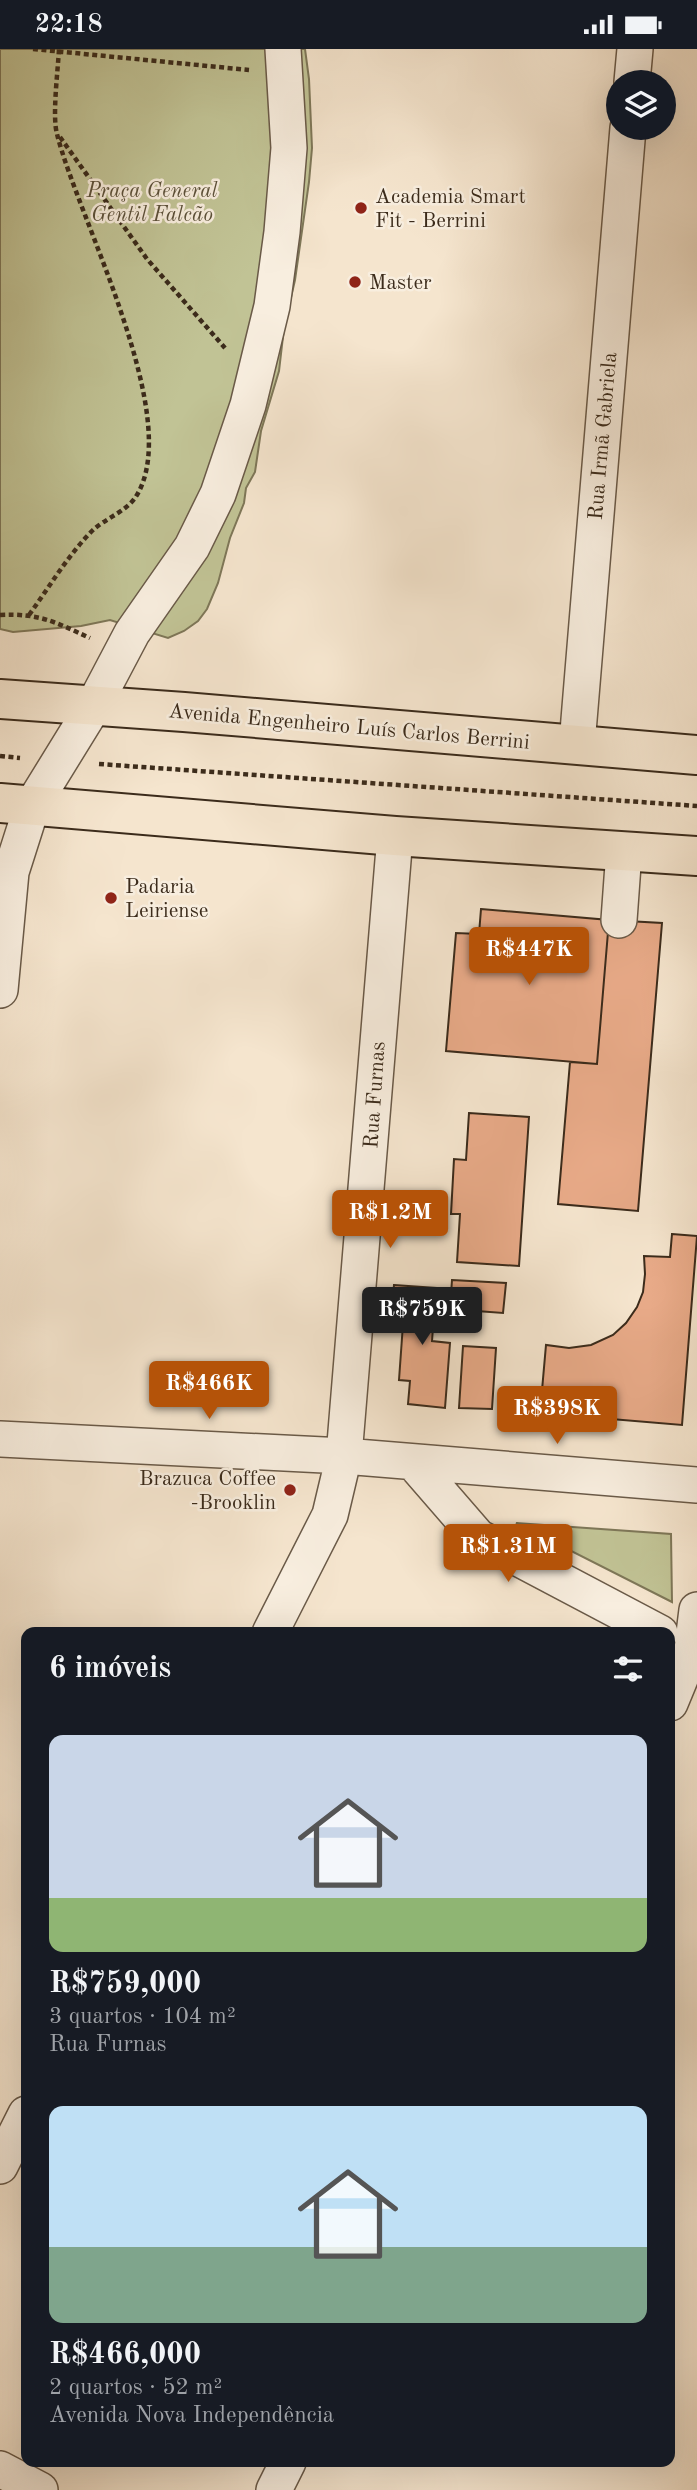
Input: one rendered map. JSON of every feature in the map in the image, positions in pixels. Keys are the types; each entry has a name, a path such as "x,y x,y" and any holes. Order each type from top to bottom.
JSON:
{"main road":[{"name":"Avenida Engenheiro Luís Carlos Berrini","path":"0,699 697,755"},
{"path":"16,804 395,836 697,856"}],"street":[{"path":"0,990 16,804 59,761 93,707 132,633 192,547 218,494 250,394 272,306 282,232 289,148 283,49"},
{"path":"633,70 635,49"},
{"name":"Rua Irmã Gabriela","path":"577,744 627,140"},
{"name":"Rua Furnas","path":"273,1627 330,1515 344,1456 395,836"},
{"path":"620,921 624,851"},
{"path":"0,1439 344,1456 697,1485"},
{"path":"413,1462 478,1537 649,1627"},
{"path":"675,1687 697,1610"},
{"path":"0,2166 21,2124"},
{"path":"274,2490 286,2467"},
{"path":"0,2469 40,2490"}],"path":[{"path":"33,49 253,71"},
{"path":"29,615 72,552 95,529 134,499 150,451 147,407 136,360 56,131 59,50"},
{"path":"56,131 147,259 226,349"},
{"path":"0,615 29,615 48,619 122,653"},
{"path":"0,756 697,806"}],"green space":[{"name":"Praça General Gentil Falcão","path":"0,49 305,49 312,148 295,280 284,328 279,371 261,431 255,472 246,488 244,503 230,538 218,583 207,609 198,621 168,638 110,620 81,626 13,632 0,629"},
{"path":"516,1523 671,1534 672,1602"}],"building":[{"path":"481,909 609,920 597,1064 446,1051 456,933 479,934"},
{"path":"609,920 662,923 638,1211 558,1204 570,1062 597,1064"},
{"path":"469,1113 529,1117 519,1266 457,1262 460,1214 451,1214 454,1159 466,1160"},
{"path":"672,1234 697,1236 682,1425 540,1413 546,1345 569,1348 591,1345 613,1335 626,1323 643,1292 644,1256 670,1257"},
{"path":"452,1280 506,1283 503,1313 450,1309"},
{"path":"394,1285 436,1288 432,1341 450,1343 445,1408 408,1404 410,1381 399,1380 404,1310 392,1309"},
{"path":"463,1346 496,1348 492,1409 459,1408"}],"place":[{"name":"Academia Smart Fit - Berrini","path":"361,208"},
{"name":"Master","path":"355,282"},
{"name":"Padaria Leiriense","path":"111,898"},
{"name":"Brazuca Coffee -Brooklin","path":"290,1490"}]}
